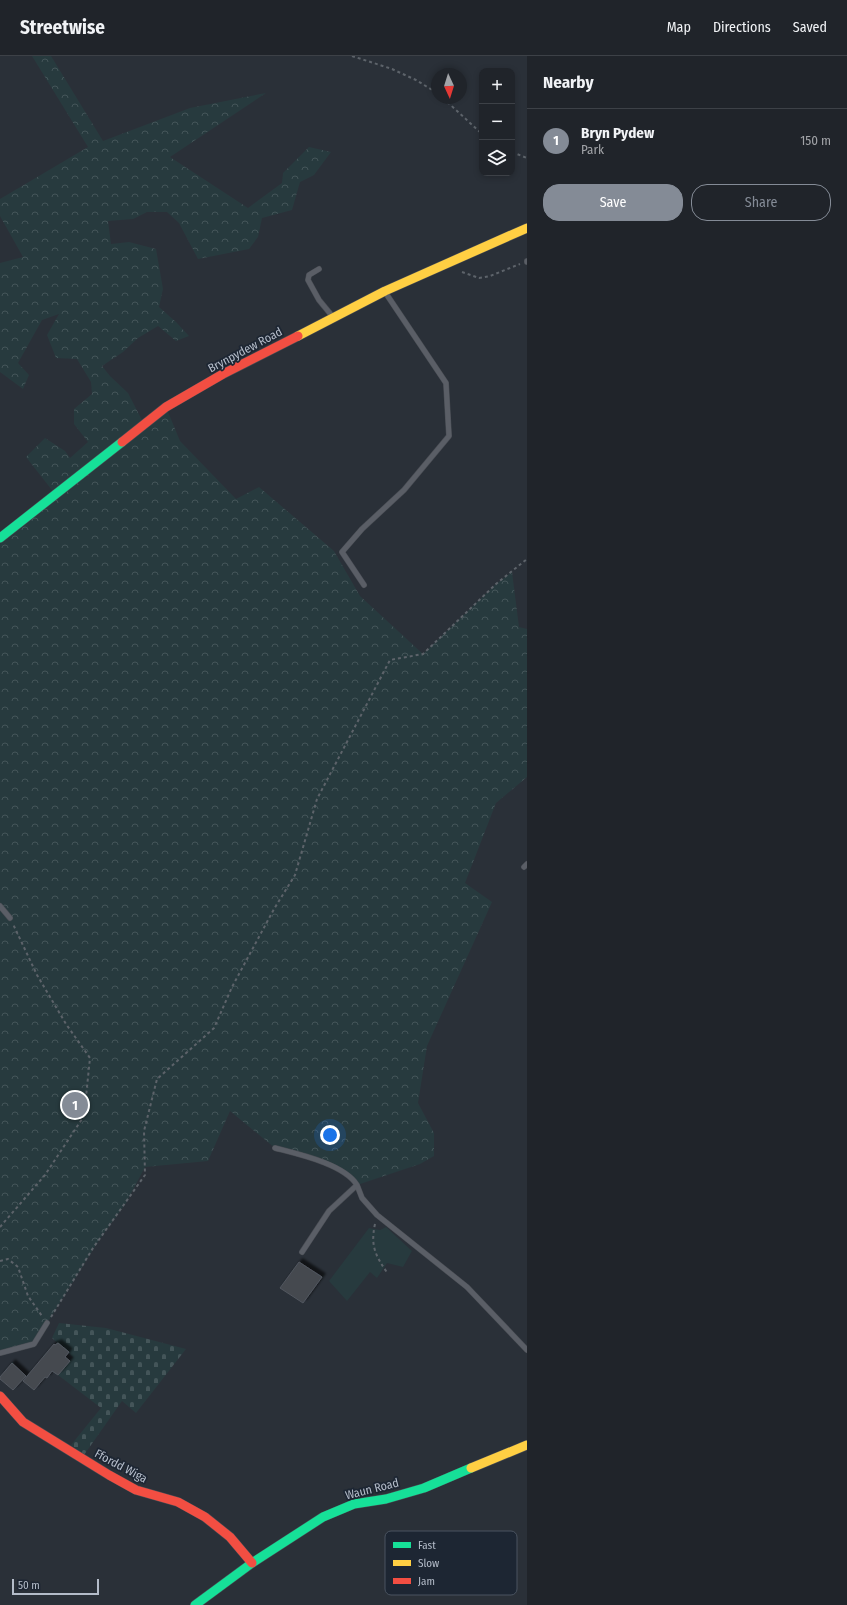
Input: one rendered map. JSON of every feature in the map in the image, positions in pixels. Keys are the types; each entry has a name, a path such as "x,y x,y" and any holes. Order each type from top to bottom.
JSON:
{"street":[{"name":"Brynpydew Road","path":"0,538 166,407 223,374 384,291 527,228"},
{"name":"Ffordd Wiga","path":"0,1396 23,1422 109,1475 136,1490 178,1502 205,1517 230,1537 252,1563"},
{"name":"Waun Road","path":"195,1605 252,1563 323,1516 354,1504 386,1498 424,1488 527,1444"}],"lane":[{"path":"319,269 309,275 308,280 319,300 334,317"},
{"path":"364,585 342,552 362,529 404,490 449,436 446,383 384,291"},
{"path":"0,906 10,918"},
{"path":"275,1148 320,1160 353,1178 362,1198 377,1215 467,1287 527,1350"},
{"path":"302,1252 329,1211 357,1185"},
{"path":"0,1353 34,1344 47,1322"}],"path":[{"path":"352,56 392,69 416,80 431,89"},
{"path":"450,104 479,131"},
{"path":"515,153 527,158"},
{"path":"458,272 463,272 479,278 490,276 527,262"},
{"path":"0,1260 8,1259 18,1267 28,1296 47,1322 93,1248 145,1176 144,1131 157,1079 214,1028 236,980 274,909 295,875 317,799 390,660 423,654 496,584 527,559"},
{"path":"0,1227 45,1174 84,1116 90,1058 66,1024 37,975 10,918"},
{"path":"377,1215 374,1232 375,1253 388,1274"}],"green space":[{"path":"32,56 51,56 103,141 190,108 266,93 170,157 248,208 282,183 283,173 309,147 331,152 314,175 300,182 292,210 262,218 258,237 249,249 198,259 179,223 167,212 147,212 133,219 108,221 111,244 129,242 156,249 163,289 159,307 189,336 176,341 158,326 138,338 123,352 102,366 128,393 144,424 166,407 180,441 236,499 259,487 334,551 360,596 423,654 496,584 512,572 519,627 527,629 527,777 496,803 465,883 492,902 427,1046 418,1103 434,1133 434,1156 420,1164 357,1185 347,1174 320,1161 275,1148 230,1111 208,1161 145,1167 126,1203 99,1240 34,1344 0,1353 0,538 55,494 26,457 45,438 65,451 70,458 88,442 74,424 74,409 92,394 91,382 77,359 56,358 47,335 59,314 42,320 18,363 29,375 23,389 0,372 0,263 23,257 0,216 0,199 88,147"},
{"path":"386,1227 412,1251 403,1267 387,1263 377,1278 370,1272 347,1301 329,1281 369,1228 380,1230"},
{"path":"59,1323 106,1328 186,1349 136,1413 122,1401 84,1455 71,1445 101,1408 58,1375 73,1357 52,1338"}],"building":[{"path":"299,1262 322,1277 303,1303 280,1288"},
{"path":"58,1343 69,1352 65,1357 70,1361 58,1375 52,1371 34,1390 23,1381 54,1344 55,1345"},
{"path":"12,1363 26,1376 13,1390 0,1379"}],"traffic: fast":[{"path":"0,538 122,442"},
{"path":"195,1605 252,1563 323,1517 354,1504 386,1499 424,1488 471,1468"}],"traffic: slow":[{"path":"298,336 385,291 527,228"},
{"path":"471,1468 527,1445"}],"traffic: jam":[{"path":"122,442 166,407 223,374 298,336"},
{"path":"0,1396 23,1422 109,1475 136,1490 178,1502 205,1517 230,1537 252,1563"}],"place":[{"name":"Bryn Pydew","path":"75,1105"}]}
